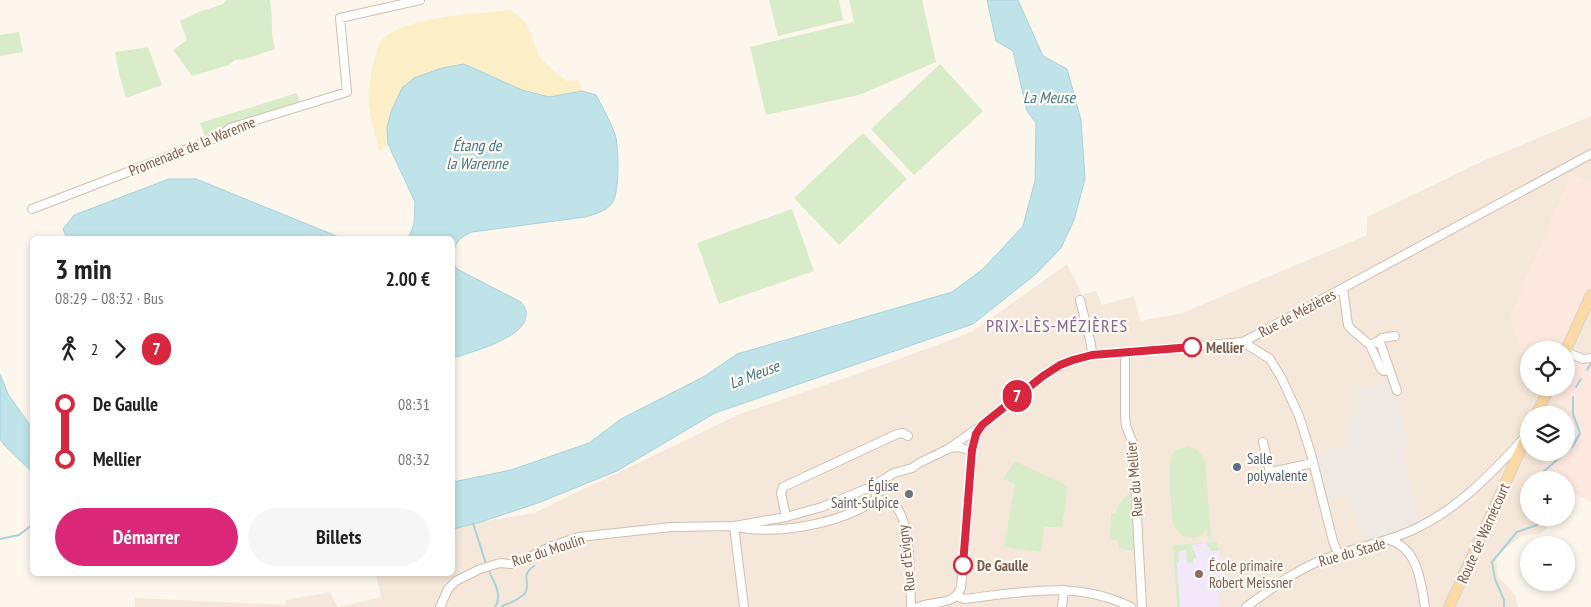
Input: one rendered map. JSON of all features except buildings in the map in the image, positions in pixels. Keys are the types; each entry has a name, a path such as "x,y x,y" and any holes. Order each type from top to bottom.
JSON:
{"main road":[{"path":"1570,341 1591,295"},
{"name":"Route de Warnécourt","path":"1449,607 1520,451"}],"street":[{"name":"Promenade de la Warenne","path":"32,209 221,136 230,128 348,92 340,18 420,0"},
{"name":"Rue de Mézières","path":"973,445 982,425 1050,371 1073,360 1092,355 1243,342 1591,154"},
{"path":"1343,288 1350,329 1373,344 1381,345 1397,391"},
{"path":"1080,300 1092,355"},
{"path":"1373,344 1382,338 1395,336"},
{"path":"1243,342 1270,360 1282,380 1298,416 1313,463 1332,541 1338,554"},
{"name":"Rue du Mellier","path":"1126,352 1124,416 1133,443 1143,597 1142,607"},
{"path":"1575,355 1583,359 1591,358"},
{"name":"Rue du Moulin","path":"440,607 448,589 456,580 500,562 511,564 552,546 579,538 671,527 734,526 786,517 831,504 872,486 894,473 912,468 948,449 982,425"},
{"path":"786,517 781,492 783,487 897,434 903,433 908,436"},
{"path":"1388,540 1419,528 1446,511 1469,493 1520,441"},
{"path":"918,607 948,601 956,596 962,580 973,445 958,442"},
{"path":"1263,442 1270,472 1313,463"},
{"name":"Rue du Moulin","path":"948,449 973,445"},
{"path":"872,486 878,498"},
{"name":"Rue du Moulin","path":"734,526 747,530 780,529 810,525 862,509 878,498"},
{"name":"Rue d'Evigny","path":"878,498 883,502 892,504 903,519 907,536 911,607"},
{"path":"734,526 744,607"},
{"name":"Rue du Stade","path":"1246,607 1310,564 1388,540 1398,543 1416,565 1422,582 1425,607"},
{"path":"956,596 964,599 1037,590 1064,590 1101,594 1131,607"},
{"path":"1062,607 1064,590"}],"shaded area":[{"path":"1591,116 1591,183 1571,175 1513,329 1520,345 1520,396 1550,396 1564,406 1520,406 1520,461 1545,461 1541,471 1520,471 1520,526 1547,526 1547,528 1540,534 1520,536 1496,555 1498,576 1515,595 1518,607 338,607 381,597 376,576 455,576 455,528 534,513 740,414 972,332 1067,264 1082,295 1096,291 1102,305 1134,296 1140,321 1182,313 1367,235 1367,217 1485,160"},
{"path":"1571,175 1591,183 1591,308 1575,345 1575,341 1520,341 1520,345 1513,329 1511,314"},
{"path":"1591,308 1591,363 1575,359 1575,345"},
{"path":"1575,359 1591,363 1591,502 1575,494 1575,471 1539,471 1544,461 1575,461 1575,406 1564,406 1550,396 1575,396"},
{"path":"1389,380 1410,446 1401,450 1421,519 1406,528 1363,540 1347,492 1327,500 1315,455 1351,442 1343,417 1361,411 1355,392"},
{"name":"École primaire Robert Meissner","path":"1217,542 1224,572 1223,576 1218,579 1220,607 1177,607 1173,545"},
{"path":"330,592 338,607 135,607 135,598 285,605 286,600"}],"green space":[{"path":"227,0 270,0 275,49 245,59 235,60 229,65 192,76 173,50 187,40 180,21 196,13 223,4"},
{"path":"769,0 839,0 843,20 778,36"},
{"path":"849,0 922,0 936,62 859,95 766,115 750,47 854,22"},
{"path":"19,32 23,52 0,56 0,35"},
{"path":"148,47 162,85 126,98 115,52"},
{"path":"940,64 983,111 914,175 871,129"},
{"path":"297,93 300,105 206,139 200,123"},
{"path":"863,133 907,179 839,245 794,198"},
{"path":"792,209 814,271 719,304 697,243"},
{"path":"1188,446 1198,450 1205,461 1211,536 1208,537 1206,530 1198,537 1188,538 1176,530 1173,525 1170,487 1171,458 1176,450"},
{"path":"1015,461 1068,486 1062,527 1044,527 1041,552 1004,547 1015,484 1003,479"},
{"path":"1132,493 1136,547 1131,551 1119,548 1117,540 1110,540 1111,513 1116,513 1118,506 1126,496"},
{"path":"1217,542 1219,551 1211,551 1206,543 1192,545 1196,558 1193,558 1193,563 1187,563 1186,550 1178,551 1180,607 1177,607 1173,545"}],"sand":[{"path":"511,10 526,23 540,58 567,81 578,80 582,91 549,97 522,90 464,64 387,127 388,144 379,152 369,101 370,83 376,52 382,40 393,32 424,21"}],"water":[{"name":"La Meuse","path":"987,0 1018,0 1043,56 1067,69 1081,120 1085,179 1074,220 1061,248 1036,274 973,324 715,413 617,471 538,503 455,528 455,482 511,470 589,443 621,419 705,376 737,354 952,292 983,269 1023,226 1035,181 1036,123 1027,111 1013,51 996,41"},
{"name":"Étang de la Warenne","path":"464,64 522,90 549,97 582,91 596,95 611,124 616,140 618,180 615,198 612,203 607,209 585,217 472,232 460,239 455,247 455,236 409,236 414,224 415,202 388,144 387,127 391,112 402,88 414,78 442,68"},
{"path":"169,179 196,179 337,236 66,236 63,229 74,215"},
{"path":"455,266 457,269 521,302 526,312 525,321 511,335 489,346 455,357"},
{"path":"0,374 8,394 30,425 30,470 0,439"}],"waterway":[{"path":"1587,370 1591,363"},
{"path":"1576,387 1581,379"},
{"path":"1573,397 1573,406"},
{"path":"1575,419 1580,433 1575,442"},
{"path":"1544,471 1556,461"},
{"path":"473,523 486,564"},
{"path":"1504,607 1504,600 1495,579 1492,562 1517,532 1534,526"},
{"path":"0,539 19,535 30,527"},
{"path":"501,607 525,593 527,590 527,573 534,566"},
{"path":"489,571 498,594 495,607"}],"bus line":[{"name":"7","path":"963,565 972,450 976,434 982,425 1043,376 1060,365 1073,360 1092,355 1192,347"}],"place":[{"name":"Mellier","path":"1192,347"},
{"name":"Salle polyvalente","path":"1237,467"},
{"name":"Église Saint-Sulpice","path":"909,494"},
{"name":"De Gaulle","path":"963,565"},
{"name":"École primaire Robert Meissner","path":"1199,574"}],"district":[{"name":"PRIX-LÈS-MÉZIÈRES","path":"1057,325"}]}
